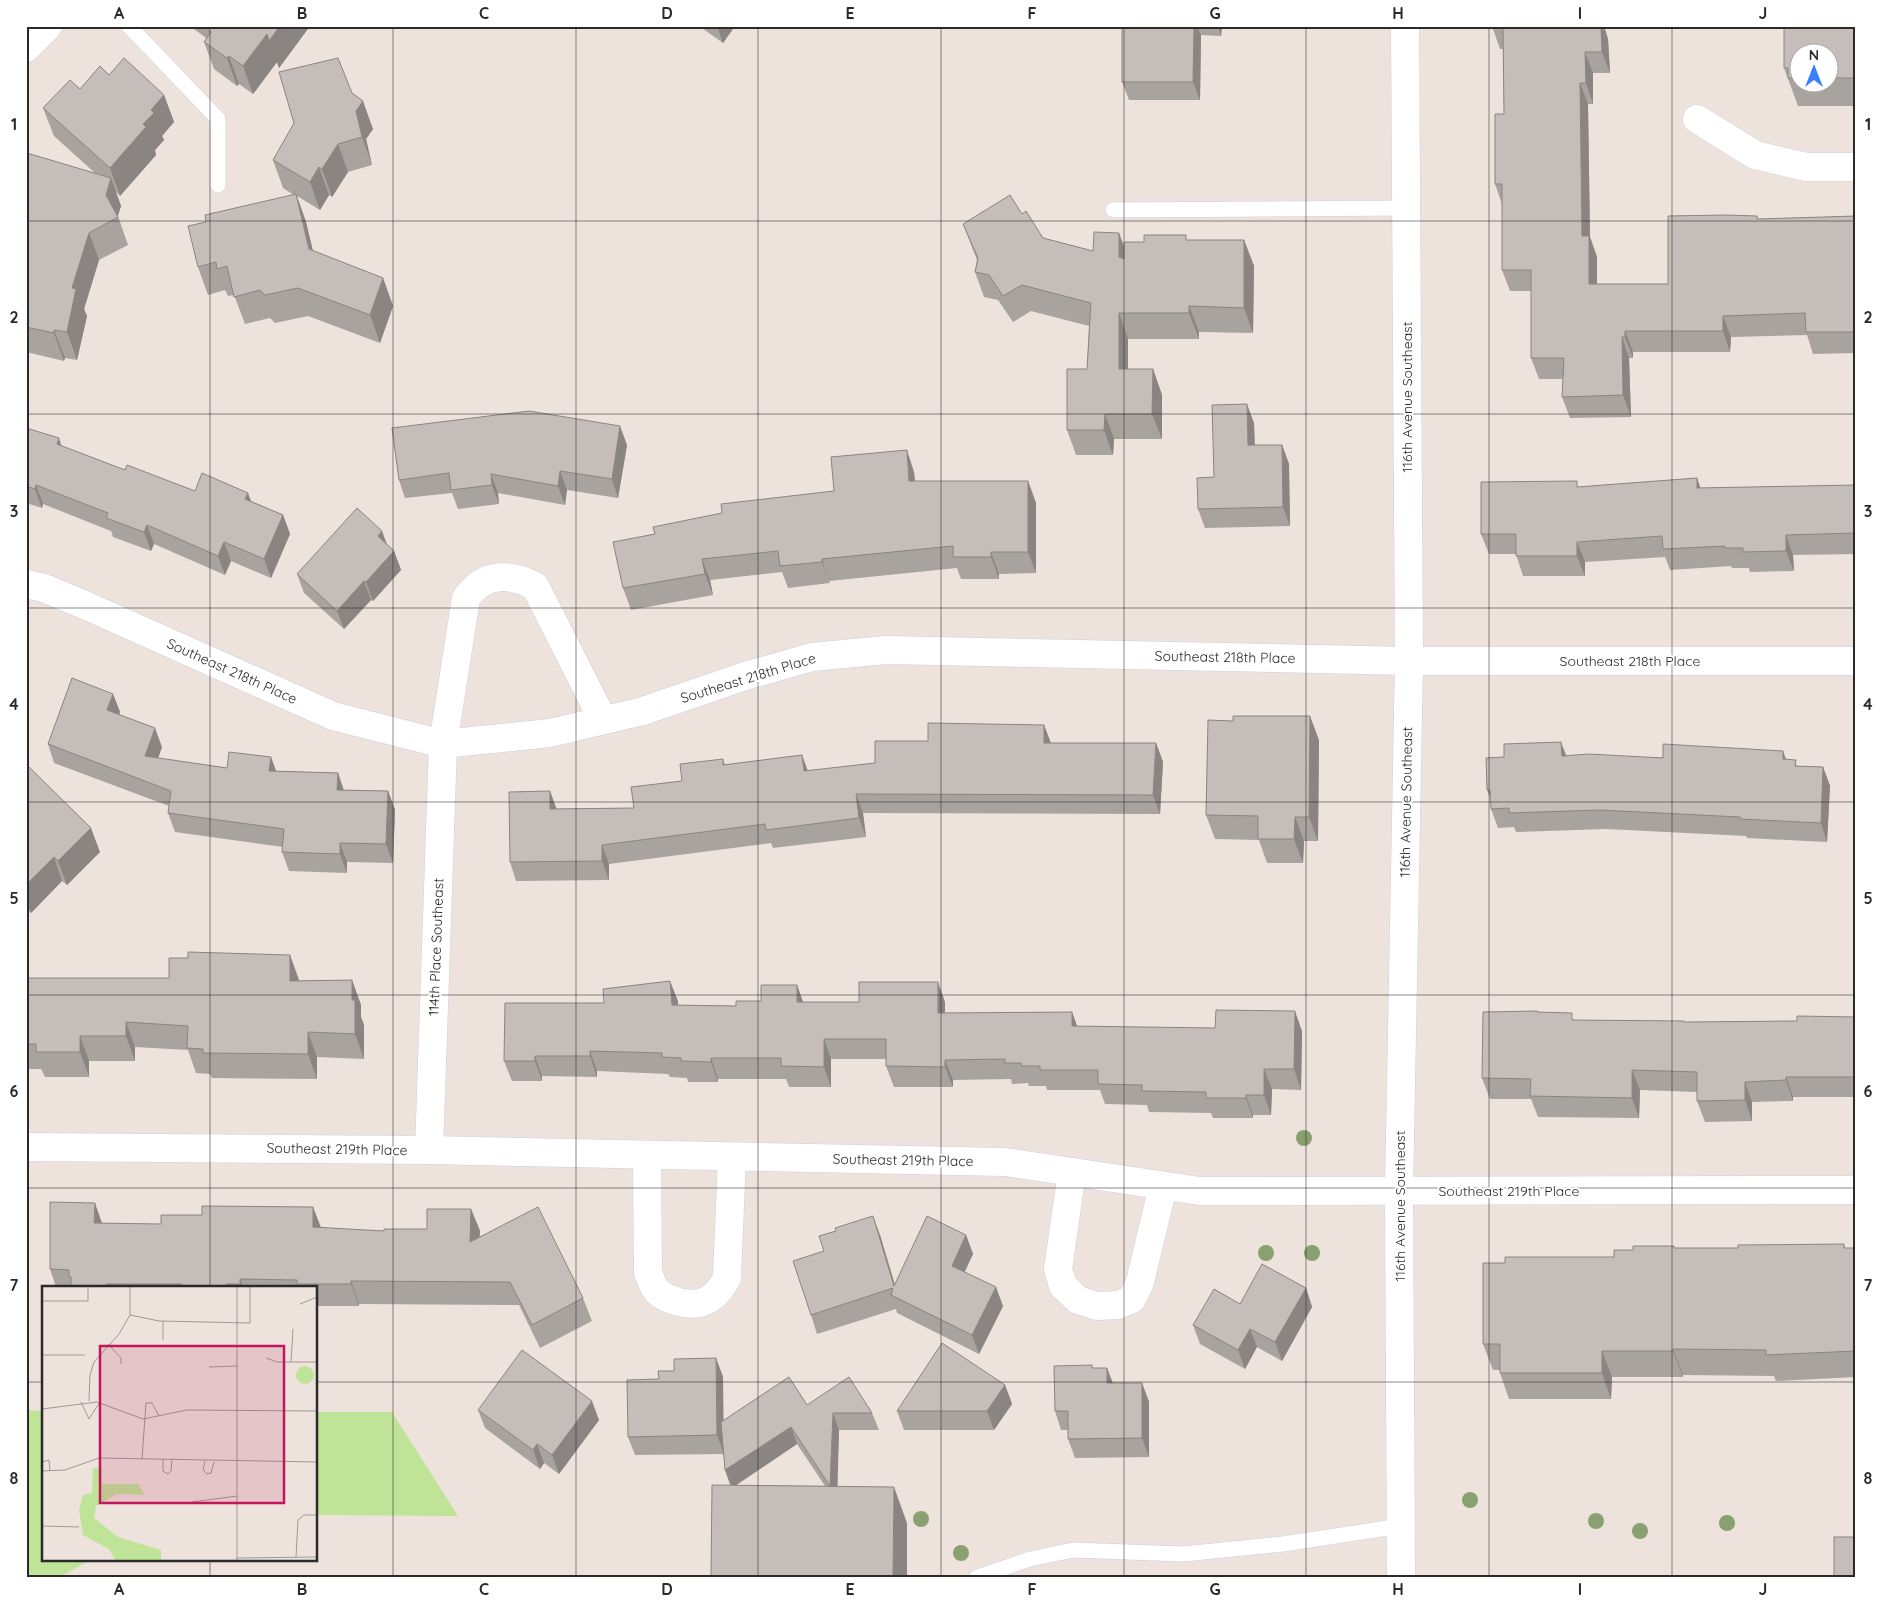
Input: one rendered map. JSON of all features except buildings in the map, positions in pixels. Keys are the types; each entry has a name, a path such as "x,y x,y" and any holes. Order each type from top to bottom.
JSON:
{"street":[{"path":"26,48 48,26"},
{"name":"116th Avenue Southeast","path":"1401,1577 1399,1192 1409,661 1405,26"},
{"path":"1697,119 1755,155 1806,167 1856,167"},
{"path":"443,744 466,598 474,586 498,577 519,578 536,586 603,720"},
{"name":"Southeast 218th Place","path":"26,584 44,588 87,606 333,716 443,744 550,733 643,710 745,676 812,657 886,650 1409,661 1856,662"},
{"name":"114th Place Southeast","path":"429,1150 443,744"},
{"name":"Southeast 219th Place","path":"26,1147 429,1150 1006,1162 1200,1192 1856,1190"},
{"path":"647,1155 648,1273 656,1291 670,1299 692,1305 705,1301 720,1291 727,1278 732,1156"},
{"path":"1072,1172 1058,1269 1063,1286 1078,1300 1096,1306 1118,1305 1132,1299 1140,1282 1163,1186"}],"lane":[{"path":"129,26 218,119 218,185"},
{"path":"1113,210 1406,208"},
{"path":"978,1577 1030,1560 1073,1550 1183,1554 1283,1544 1401,1526"}],"green space":[{"path":"26,1410 42,1411 42,1560 90,1560 60,1577 26,1577"},
{"path":"318,1412 392,1412 458,1516 318,1515"}]}
